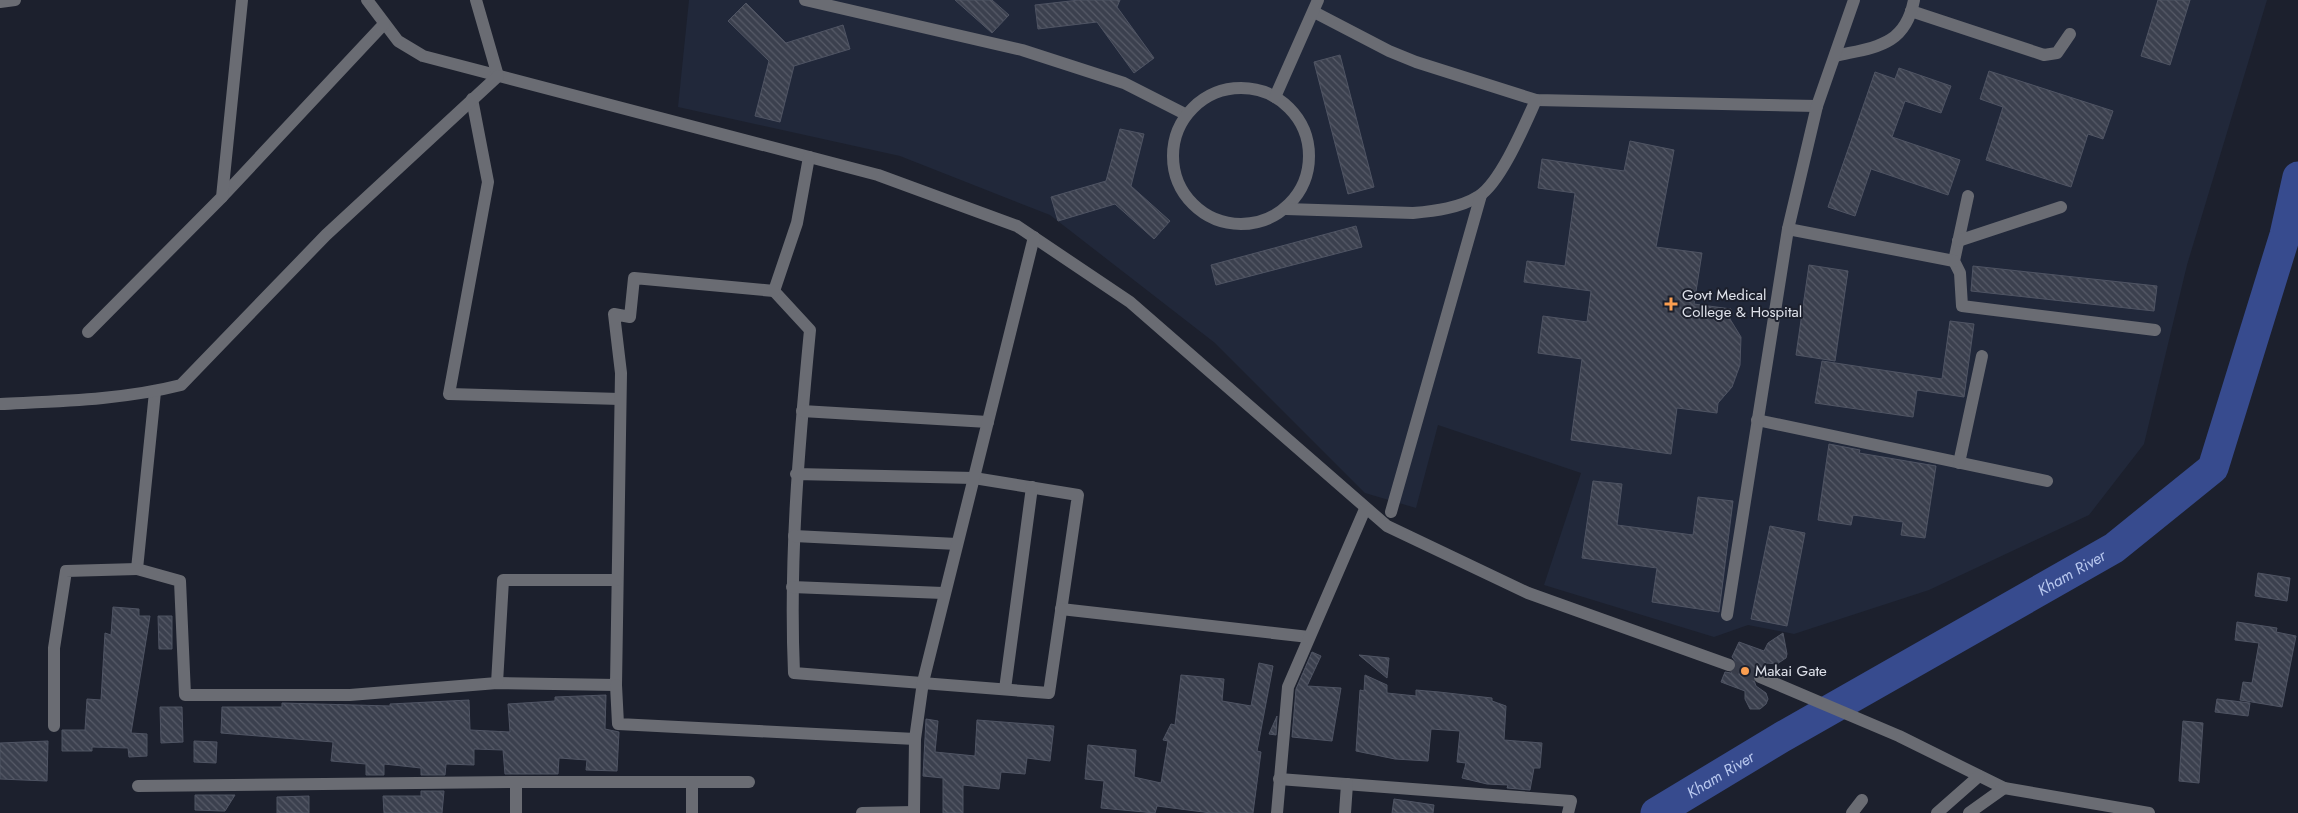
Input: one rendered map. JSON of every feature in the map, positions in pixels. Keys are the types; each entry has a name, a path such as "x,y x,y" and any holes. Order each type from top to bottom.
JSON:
{"street":[{"path":"0,2 15,0"},
{"path":"222,197 242,0"},
{"path":"368,0 398,42 423,56 878,174 1017,226 1130,302 1365,509 1387,526 1528,593 1729,665"},
{"path":"476,0 498,76"},
{"path":"805,0 1022,50 1124,83 1185,114"},
{"path":"1727,615 1788,228 1817,106 1854,0"},
{"path":"1275,97 1316,6 1389,51 1416,62 1536,100 1817,106"},
{"path":"1835,56 1886,44 1906,25 1912,6 2044,55 2057,53 2070,34"},
{"path":"88,332 222,197 384,24"},
{"path":"0,404 80,400 155,392 181,385 326,235 498,76"},
{"path":"1286,209 1296,197 1308,172 1310,145 1300,120 1282,100 1258,88 1231,87 1205,96 1185,114 1174,138 1172,166 1181,191 1199,211 1224,222 1251,224 1286,209 1431,212 1464,204 1481,195"},
{"path":"472,100 488,182 448,394 620,399"},
{"path":"1391,512 1481,195 1504,164 1536,100"},
{"path":"774,291 797,223 809,156"},
{"path":"1968,196 1954,261 1960,273 1962,306 2155,330"},
{"path":"1958,240 2061,207"},
{"path":"1788,228 1954,261"},
{"path":"862,813 914,813 915,739 923,682 943,593 974,478 1034,237"},
{"path":"796,474 974,478 1078,495 1049,693 923,682 794,674 792,586 796,474 810,330 774,291 634,278 630,317 614,314 621,373 616,685 618,724 915,739"},
{"path":"1959,463 1982,356"},
{"path":"137,568 155,392"},
{"path":"802,411 988,422"},
{"path":"1757,420 2047,481"},
{"path":"1005,689 1032,487"},
{"path":"1277,813 1288,687 1365,509"},
{"path":"794,536 957,544"},
{"path":"54,726 54,648 66,571 137,568 180,581 185,695 350,695 497,683 616,685"},
{"path":"497,683 503,580 617,580"},
{"path":"792,586 943,593"},
{"path":"1061,609 1309,637"},
{"path":"1760,677 1899,736 2004,788 2149,813"},
{"path":"1938,813 1979,776"},
{"path":"1279,779 1571,801 1568,813"},
{"path":"516,782 516,813"},
{"path":"138,786 516,782 749,782"},
{"path":"692,782 692,813"},
{"path":"1345,813 1347,784"},
{"path":"1970,813 2004,788"},
{"path":"1852,813 1862,800"}],"shaded area":[{"name":"Govt Medical College & Hospital","path":"689,0 2267,0 2187,265 2144,444 2089,515 1929,590 1794,634 1748,625 1714,637 1544,585 1581,473 1438,425 1416,508 1365,493 1215,343 1050,215 900,156 678,107"}],"building":[{"path":"955,0 992,0 1009,15 992,33"},
{"path":"1079,0 1120,0 1117,7 1154,58 1134,73 1097,22 1038,29 1035,5"},
{"path":"2158,0 2190,0 2170,65 2141,56"},
{"path":"746,3 786,43 843,25 850,49 794,66 780,122 755,116 769,61 728,21"},
{"path":"1340,55 1374,187 1348,194 1314,62"},
{"path":"1899,68 1951,86 1941,113 1905,101 1892,137 1960,160 1948,195 1871,169 1855,216 1828,207 1875,72 1895,79"},
{"path":"1989,71 2113,111 2103,139 2088,134 2071,187 1986,160 2003,107 1980,99"},
{"path":"1120,129 1144,134 1131,186 1170,221 1154,239 1115,204 1058,221 1051,197 1106,181"},
{"path":"1630,141 1674,150 1656,247 1702,253 1694,304 1731,309 1730,319 1741,337 1740,365 1732,387 1718,403 1717,413 1677,408 1671,454 1571,440 1582,359 1538,353 1543,316 1587,322 1591,291 1524,282 1527,261 1565,266 1575,193 1538,188 1542,159 1624,171"},
{"path":"1356,226 1362,247 1216,285 1211,265"},
{"path":"1809,265 1848,271 1835,361 1796,355"},
{"path":"1973,266 2157,286 2154,311 1971,291"},
{"path":"1950,321 1974,324 1964,397 1917,390 1913,417 1815,403 1822,361 1942,379"},
{"path":"1829,444 1860,450 1859,453 1936,466 1925,538 1901,535 1903,522 1853,515 1851,525 1818,520"},
{"path":"1593,481 1622,484 1617,525 1693,535 1698,497 1733,501 1719,612 1652,602 1657,568 1582,558"},
{"path":"1770,526 1805,533 1787,626 1751,619"},
{"path":"2258,573 2290,578 2287,601 2255,596"},
{"path":"113,607 139,609 139,616 150,616 131,733 147,734 147,756 129,757 128,748 92,747 92,751 62,751 62,730 85,730 87,699 101,700 105,633 111,635"},
{"path":"158,616 172,616 172,649 159,649"},
{"path":"2237,622 2277,628 2276,632 2296,636 2282,707 2240,700 2243,682 2252,683 2259,643 2235,640"},
{"name":"Makai Gate","path":"1783,633 1786,658 1777,664 1767,663 1764,670 1759,669 1752,674 1756,686 1766,693 1768,699 1766,704 1760,709 1750,709 1745,699 1745,691 1721,682 1725,672 1731,673 1736,668 1737,663 1732,657 1739,642 1764,651 1768,643"},
{"path":"1312,652 1321,656 1307,686 1341,688 1332,741 1292,737 1296,689"},
{"path":"1359,655 1389,658 1387,678"},
{"path":"1259,663 1273,666 1257,751 1261,752 1253,813 1211,813 1157,806 1155,813 1101,808 1104,781 1085,779 1088,745 1136,750 1134,777 1161,783 1168,741 1163,740 1171,724 1175,725 1181,675 1224,679 1222,701 1251,706"},
{"path":"1365,675 1387,685 1387,693 1416,696 1416,690 1439,692 1492,698 1492,701 1506,706 1504,740 1542,743 1540,768 1534,768 1530,790 1507,788 1508,785 1487,784 1462,778 1466,763 1457,762 1460,731 1431,729 1428,761 1395,759 1356,751 1360,690 1364,691"},
{"path":"606,695 605,729 619,732 617,771 586,770 587,760 559,758 558,774 505,774 503,750 474,749 474,765 446,764 445,775 421,775 421,768 384,764 384,775 366,775 366,764 331,761 333,742 221,733 222,707 282,707 282,703 390,706 390,704 469,700 470,730 510,732 508,704 555,701 555,697"},
{"path":"2217,699 2250,703 2248,716 2215,712"},
{"path":"160,707 182,707 183,742 161,743"},
{"path":"1277,716 1276,735 1269,734"},
{"path":"926,719 938,721 935,752 975,756 977,720 1054,726 1050,761 1027,758 1025,774 1001,772 999,789 963,785 963,813 943,813 943,778 923,776"},
{"path":"2183,721 2203,723 2199,783 2179,781"},
{"path":"48,741 47,781 0,779 0,743"},
{"path":"194,741 217,742 216,763 194,762"},
{"path":"421,791 444,791 442,813 384,813 383,796 421,796"},
{"path":"195,795 235,795 225,811 222,811 195,810"},
{"path":"309,796 309,813 277,813 277,797"},
{"path":"1394,799 1434,805 1433,813 1392,813"}],"waterway":[{"name":"Kham River","path":"1656,813 1782,737 2114,548 2213,468 2285,235 2298,177"}],"tunnel":[{"path":"1729,665 1760,677"}],"place":[{"name":"Govt Medical College & Hospital","path":"1671,304"},
{"name":"Makai Gate","path":"1745,671"}]}
